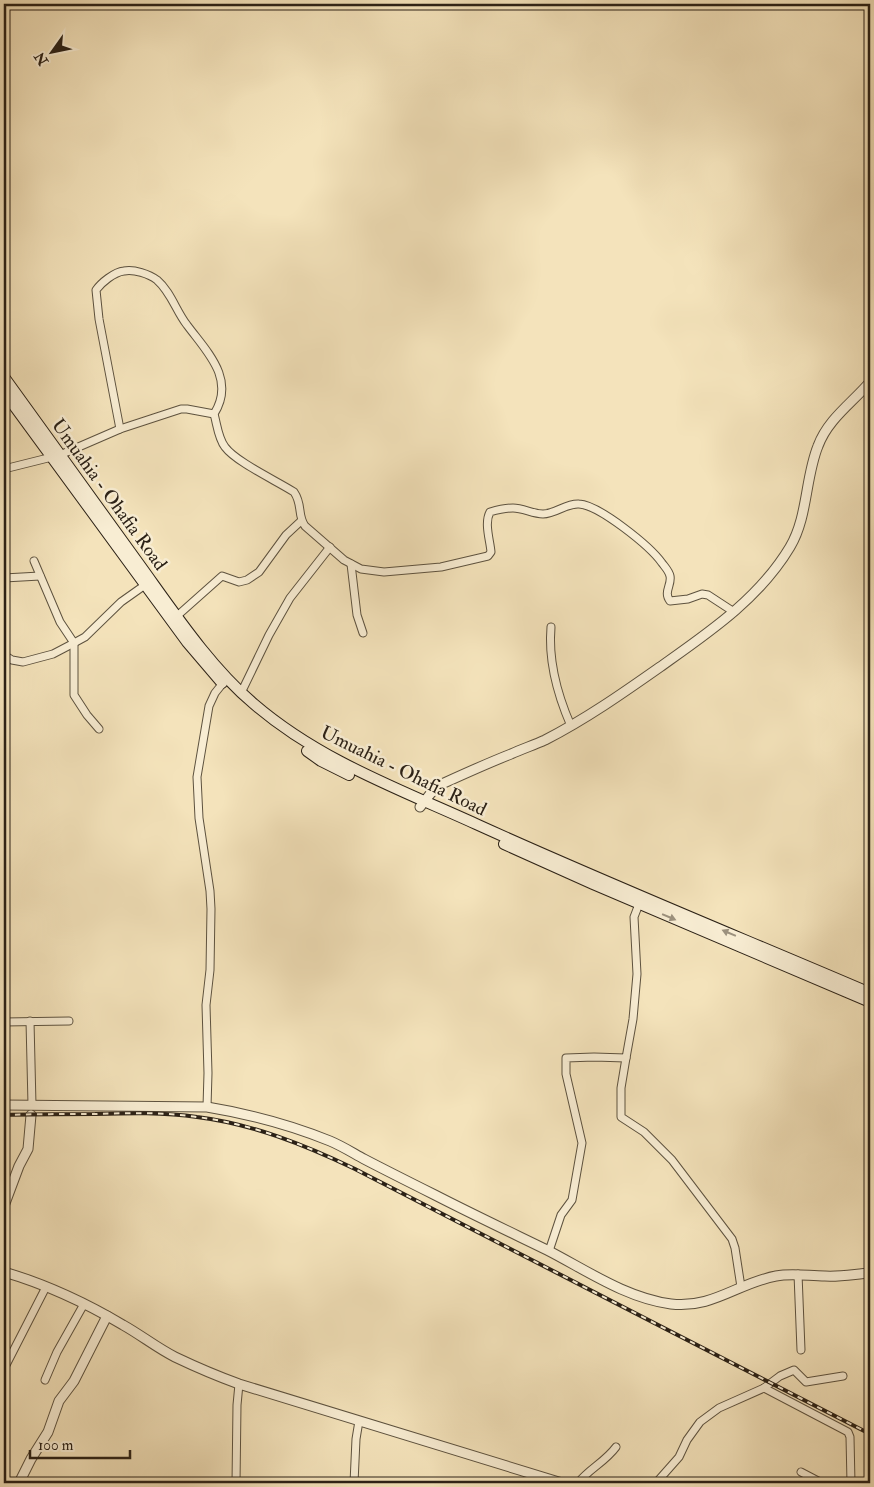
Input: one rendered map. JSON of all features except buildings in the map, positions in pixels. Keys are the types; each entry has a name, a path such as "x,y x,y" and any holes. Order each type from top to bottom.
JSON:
{"main road":[{"name":"Umuahia - Ohafia Road","path":"4,377 145,585 188,642 213,673 250,709 270,725 322,761 343,772 870,993"},
{"name":"Umuahia - Ohafia Road","path":"4,392 56,456 219,669 241,692 279,724 321,752 422,804 639,904 870,1002"}],"street":[{"path":"120,429 99,319 96,290 108,280 124,271 137,272 156,280 217,366 222,395 220,404 214,414 218,433 225,447 235,456 294,492 299,499 301,521 344,560 351,564 361,569 384,572 441,567 488,556 491,552 488,525 490,512 514,508 546,514 570,504 581,504 600,510 640,541 660,560 669,574 667,597 670,601 688,599 702,594 734,612"},
{"path":"422,804 444,782 544,740 608,704 711,631 734,612 776,569 791,546 799,528 812,465 824,433 834,418 870,382"},
{"path":"4,469 56,456 120,429 181,409 214,414"},
{"path":"177,616 222,576 239,582 247,580 260,572 286,535 301,521"},
{"path":"241,692 269,634 290,598 330,547"},
{"path":"34,561 60,622 74,643 74,695 99,729"},
{"path":"351,564 358,615 363,633"},
{"path":"4,578 40,576"},
{"path":"4,654 12,660 22,662 53,654 85,636 121,602 145,585"},
{"path":"551,627 551,652 556,689 571,726"},
{"path":"207,1107 206,1005 210,970 210,891 199,818 197,777 208,706 214,693 223,683"},
{"path":"639,904 634,916 637,974 633,1019 621,1088 621,1117 644,1132 672,1160 732,1239 741,1288"},
{"path":"4,1022 69,1021"},
{"path":"4,1206 28,1148 32,1110 30,1022"},
{"path":"549,1251 561,1215 572,1200 582,1142 566,1074 566,1058 626,1058"},
{"path":"4,1105 32,1110 207,1107 233,1111 277,1123 331,1142 599,1278 631,1292 662,1302 688,1305 704,1303 763,1279 778,1276 798,1274 827,1276 870,1273"},
{"path":"798,1274 801,1350"},
{"path":"5,1276 46,1287 84,1304 174,1356 208,1373 562,1483"},
{"path":"4,1369 46,1287"},
{"path":"45,1380 84,1304"},
{"path":"19,1483 48,1432 60,1401 74,1381 107,1316"},
{"path":"656,1483 679,1457 686,1440 700,1422 719,1408 764,1388 780,1376 794,1370 806,1382 843,1376"},
{"path":"236,1483 239,1384"},
{"path":"764,1388 848,1432 850,1437 849,1483"},
{"path":"354,1483 356,1439 359,1421"},
{"path":"578,1483 605,1460 616,1447"},
{"path":"801,1472 822,1483"}],"railway":[{"path":"4,1115 172,1114 218,1120 278,1137 355,1169 870,1434"}]}
